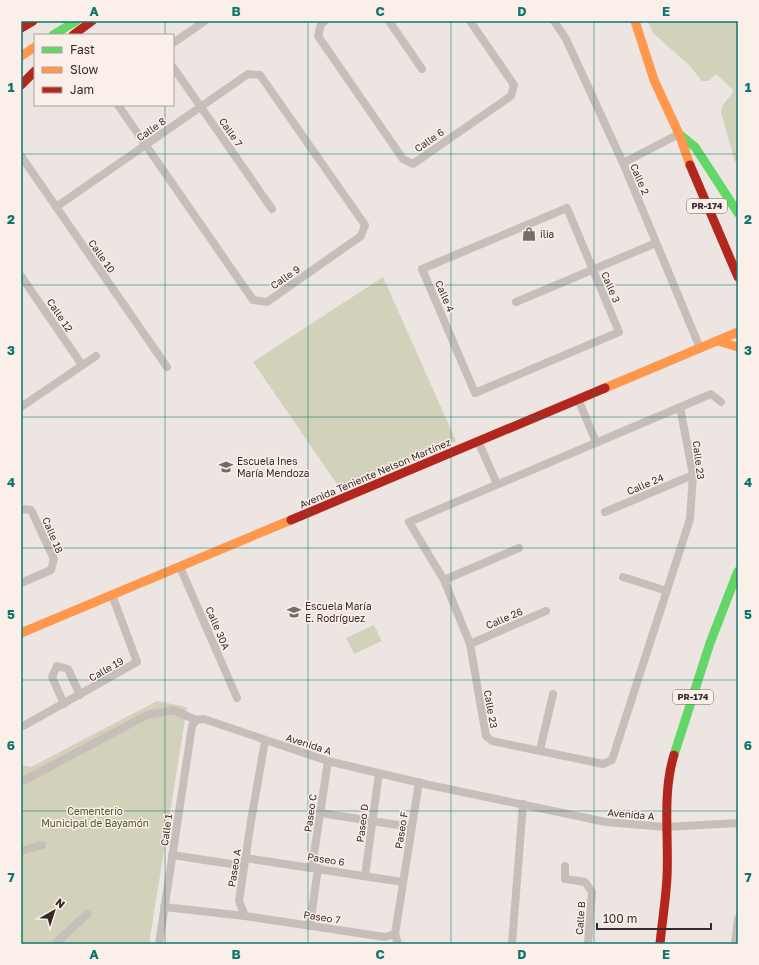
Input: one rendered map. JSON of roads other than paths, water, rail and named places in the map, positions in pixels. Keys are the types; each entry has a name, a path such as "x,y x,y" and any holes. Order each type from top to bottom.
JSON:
{"main road":[{"path":"21,28 33,21"},
{"path":"55,34 76,21"},
{"path":"74,34 92,21"},
{"name":"PR-174","path":"635,21 654,80 680,134 685,154 738,277"},
{"path":"21,56 34,48"},
{"path":"21,85 34,72"},
{"name":"PR-174","path":"680,134 695,147 738,213"},
{"name":"Avenida Teniente Nelson Martínez","path":"21,633 738,332"},
{"path":"718,341 738,347"},
{"name":"PR-174","path":"660,944 667,878 667,796 671,766 710,643 738,571"},
{"path":"720,615 738,594"}],"street":[{"path":"174,42 205,21"},
{"name":"Calle 6","path":"325,21 321,24 318,36 403,160 413,164 511,96 514,85 470,21"},
{"path":"389,21 422,68"},
{"name":"Calle 2","path":"554,21 566,39 622,163 700,348"},
{"name":"Calle 7","path":"174,68 272,209"},
{"name":"Calle 8","path":"56,207 248,74 260,75 273,94"},
{"name":"Calle 9","path":"119,106 253,300 267,302 362,236 365,225 273,94"},
{"path":"622,163 680,134"},
{"name":"Calle 10","path":"21,156 167,367"},
{"name":"Calle 4","path":"593,270 567,208 422,269 475,393 620,332"},
{"name":"Calle 3","path":"620,332 593,270 656,243"},
{"path":"516,302 593,270"},
{"name":"Calle 12","path":"21,276 82,365"},
{"path":"21,407 96,356"},
{"name":"Calle 23","path":"680,407 693,475 690,519 612,760 602,764 492,741 486,736 470,644 444,580 409,522 596,442 711,394 721,402"},
{"path":"578,399 596,442"},
{"path":"478,441 497,484"},
{"name":"Calle 24","path":"605,512 693,475"},
{"name":"Calle 18","path":"21,509 31,510 54,559 51,570 21,583"},
{"path":"444,580 519,548"},
{"name":"Calle 30A","path":"180,566 237,698"},
{"path":"623,577 667,591"},
{"name":"Calle 19","path":"21,726 64,704 137,662 112,595"},
{"name":"Calle 26","path":"470,644 546,611"},
{"path":"64,704 52,677 57,666 68,669 80,695"},
{"path":"540,750 553,694"},
{"name":"Avenida A","path":"21,782 146,715 173,710 196,720 204,719 328,762 606,822 667,827 738,823"},
{"name":"Calle 1","path":"159,944 192,726 196,720"},
{"name":"Paseo A","path":"245,916 239,901 265,741"},
{"name":"Paseo C","path":"310,926 320,813 328,762"},
{"name":"Paseo D","path":"365,876 379,773"},
{"name":"Paseo F","path":"395,934 419,782"},
{"path":"512,944 523,804"},
{"path":"320,813 411,827"},
{"path":"21,852 42,845"},
{"path":"172,855 245,862"},
{"name":"Paseo 6","path":"245,862 315,868 403,882"},
{"name":"Calle B","path":"565,866 564,879 585,882 592,892 588,944"},
{"name":"Paseo 7","path":"164,907 245,916 385,937 395,934"},
{"path":"56,944 87,914"},
{"path":"735,944 738,919"},
{"path":"395,934 398,944"}],"place":[{"name":"ilia","path":"529,234"},
{"name":"Escuela Ines María Mendoza","path":"226,467"},
{"name":"Escuela María E. Rodríguez","path":"294,612"}],"park label":[{"name":"Cementerio Municipal de Bayamón","path":"95,816"}]}
